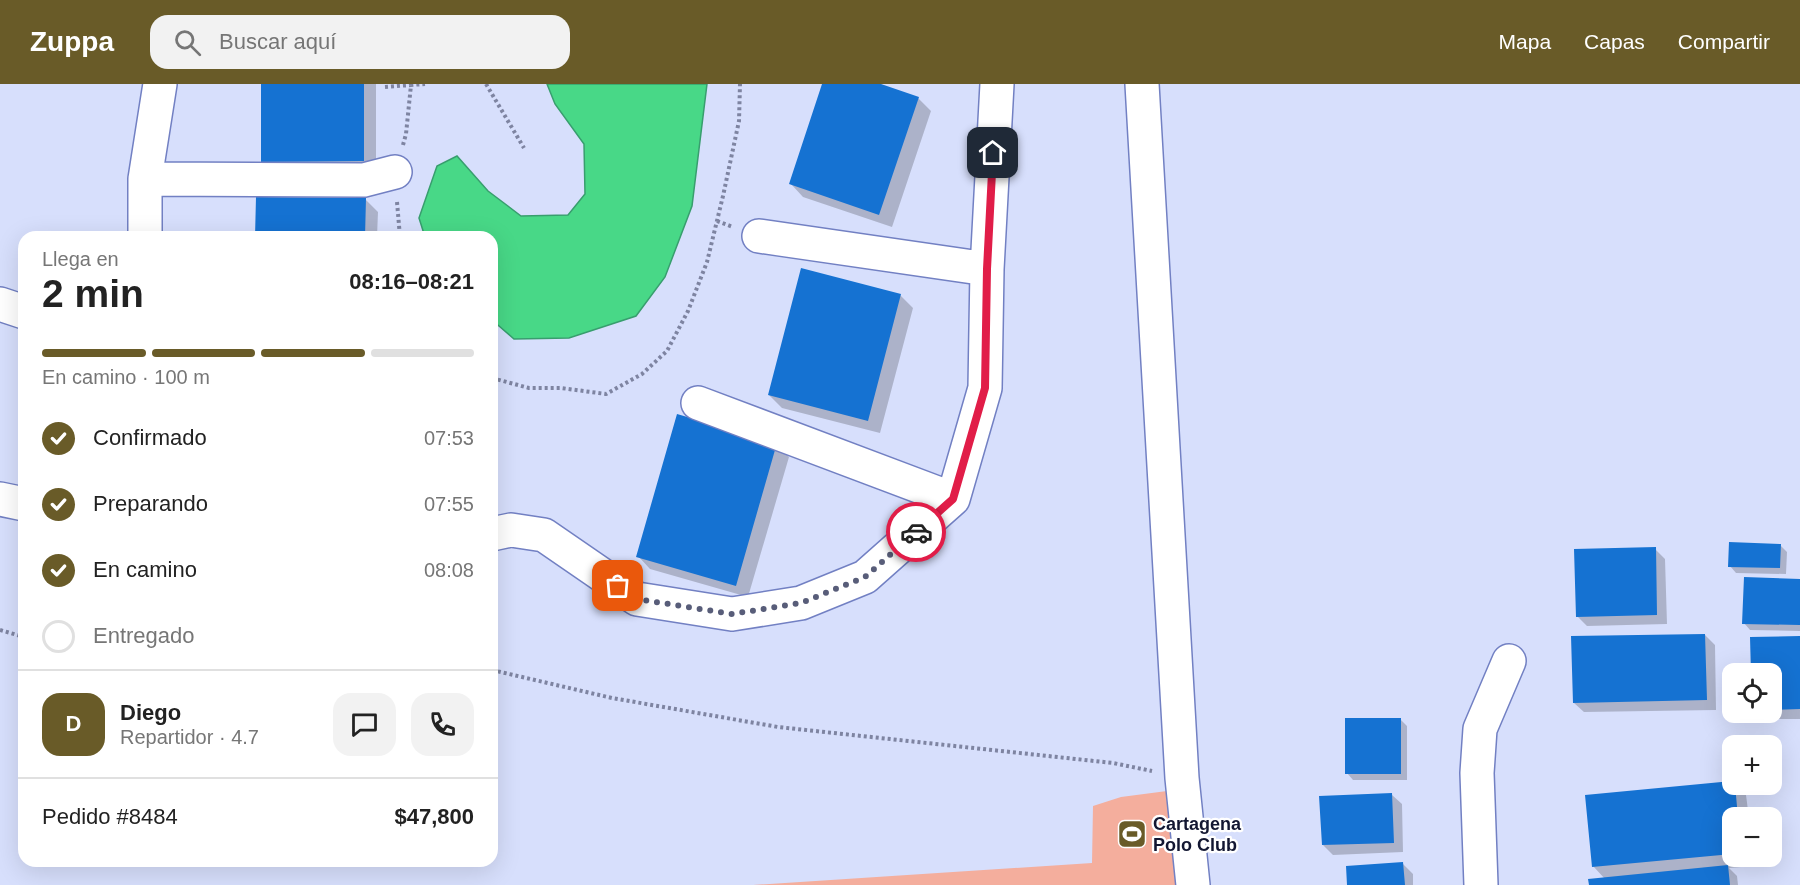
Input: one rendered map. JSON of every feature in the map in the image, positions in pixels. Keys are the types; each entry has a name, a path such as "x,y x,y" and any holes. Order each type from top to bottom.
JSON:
{"street":[{"path":"145,231 145,179 160,84"},
{"path":"498,533 511,530 544,535 637,599 732,614 801,603 865,577 953,499 985,388 987,269 997,84"},
{"path":"1142,84 1182,778 1193,885"},
{"path":"145,179 363,180 395,172"},
{"path":"759,236 987,269"},
{"path":"0,304 18,310"},
{"path":"698,403 953,499"},
{"path":"0,499 18,503"},
{"path":"1481,885 1478,773 1480,729 1509,661"}],"path":[{"path":"486,84 524,148"},
{"path":"498,380 529,388 561,388 606,394 642,374 667,351 688,311 707,262 739,121 740,84"},
{"path":"385,87 411,85"},
{"path":"0,630 18,636"},
{"path":"498,671 612,698 778,727 1113,763 1182,778"}],"shaded area":[{"path":"547,84 707,84 692,206 665,277 636,316 569,338 514,339 498,325 498,231 423,231 419,218 437,166 457,156 488,191 521,216 568,215 585,194 584,144 555,104"},
{"name":"Cartagena Polo Club","path":"1167,791 1177,885 753,885 1092,863 1093,806 1121,797"}],"building":[{"path":"261,84 364,84 364,161 261,162"},
{"path":"822,84 881,84 919,97 879,215 789,184"},
{"path":"256,197 366,198 365,231 255,231"},
{"path":"801,268 901,294 868,421 768,395"},
{"path":"677,414 777,443 736,586 636,557"},
{"path":"1729,542 1781,544 1780,568 1728,567"},
{"path":"1656,547 1657,615 1576,617 1574,549"},
{"path":"1744,577 1800,579 1800,625 1742,624"},
{"path":"1705,634 1707,700 1573,703 1571,636"},
{"path":"1800,636 1800,709 1782,710 1782,663 1751,663 1750,637"},
{"path":"1345,718 1401,718 1401,774 1345,774"},
{"path":"1722,782 1722,795 1736,795 1737,807 1722,807 1722,855 1592,867 1585,795"},
{"path":"1392,793 1394,843 1322,845 1319,796"},
{"path":"1403,862 1405,885 1347,885 1346,866"},
{"path":"1722,866 1728,867 1730,885 1589,885 1588,879"}],"way so far":[{"path":"618,586 637,599 732,614 801,603 865,577 916,532"}],"place":[{"name":"Cartagena Polo Club","path":"1132,834"}],"route":[{"path":"916,532 953,499 985,388 987,269 993,153"}]}
